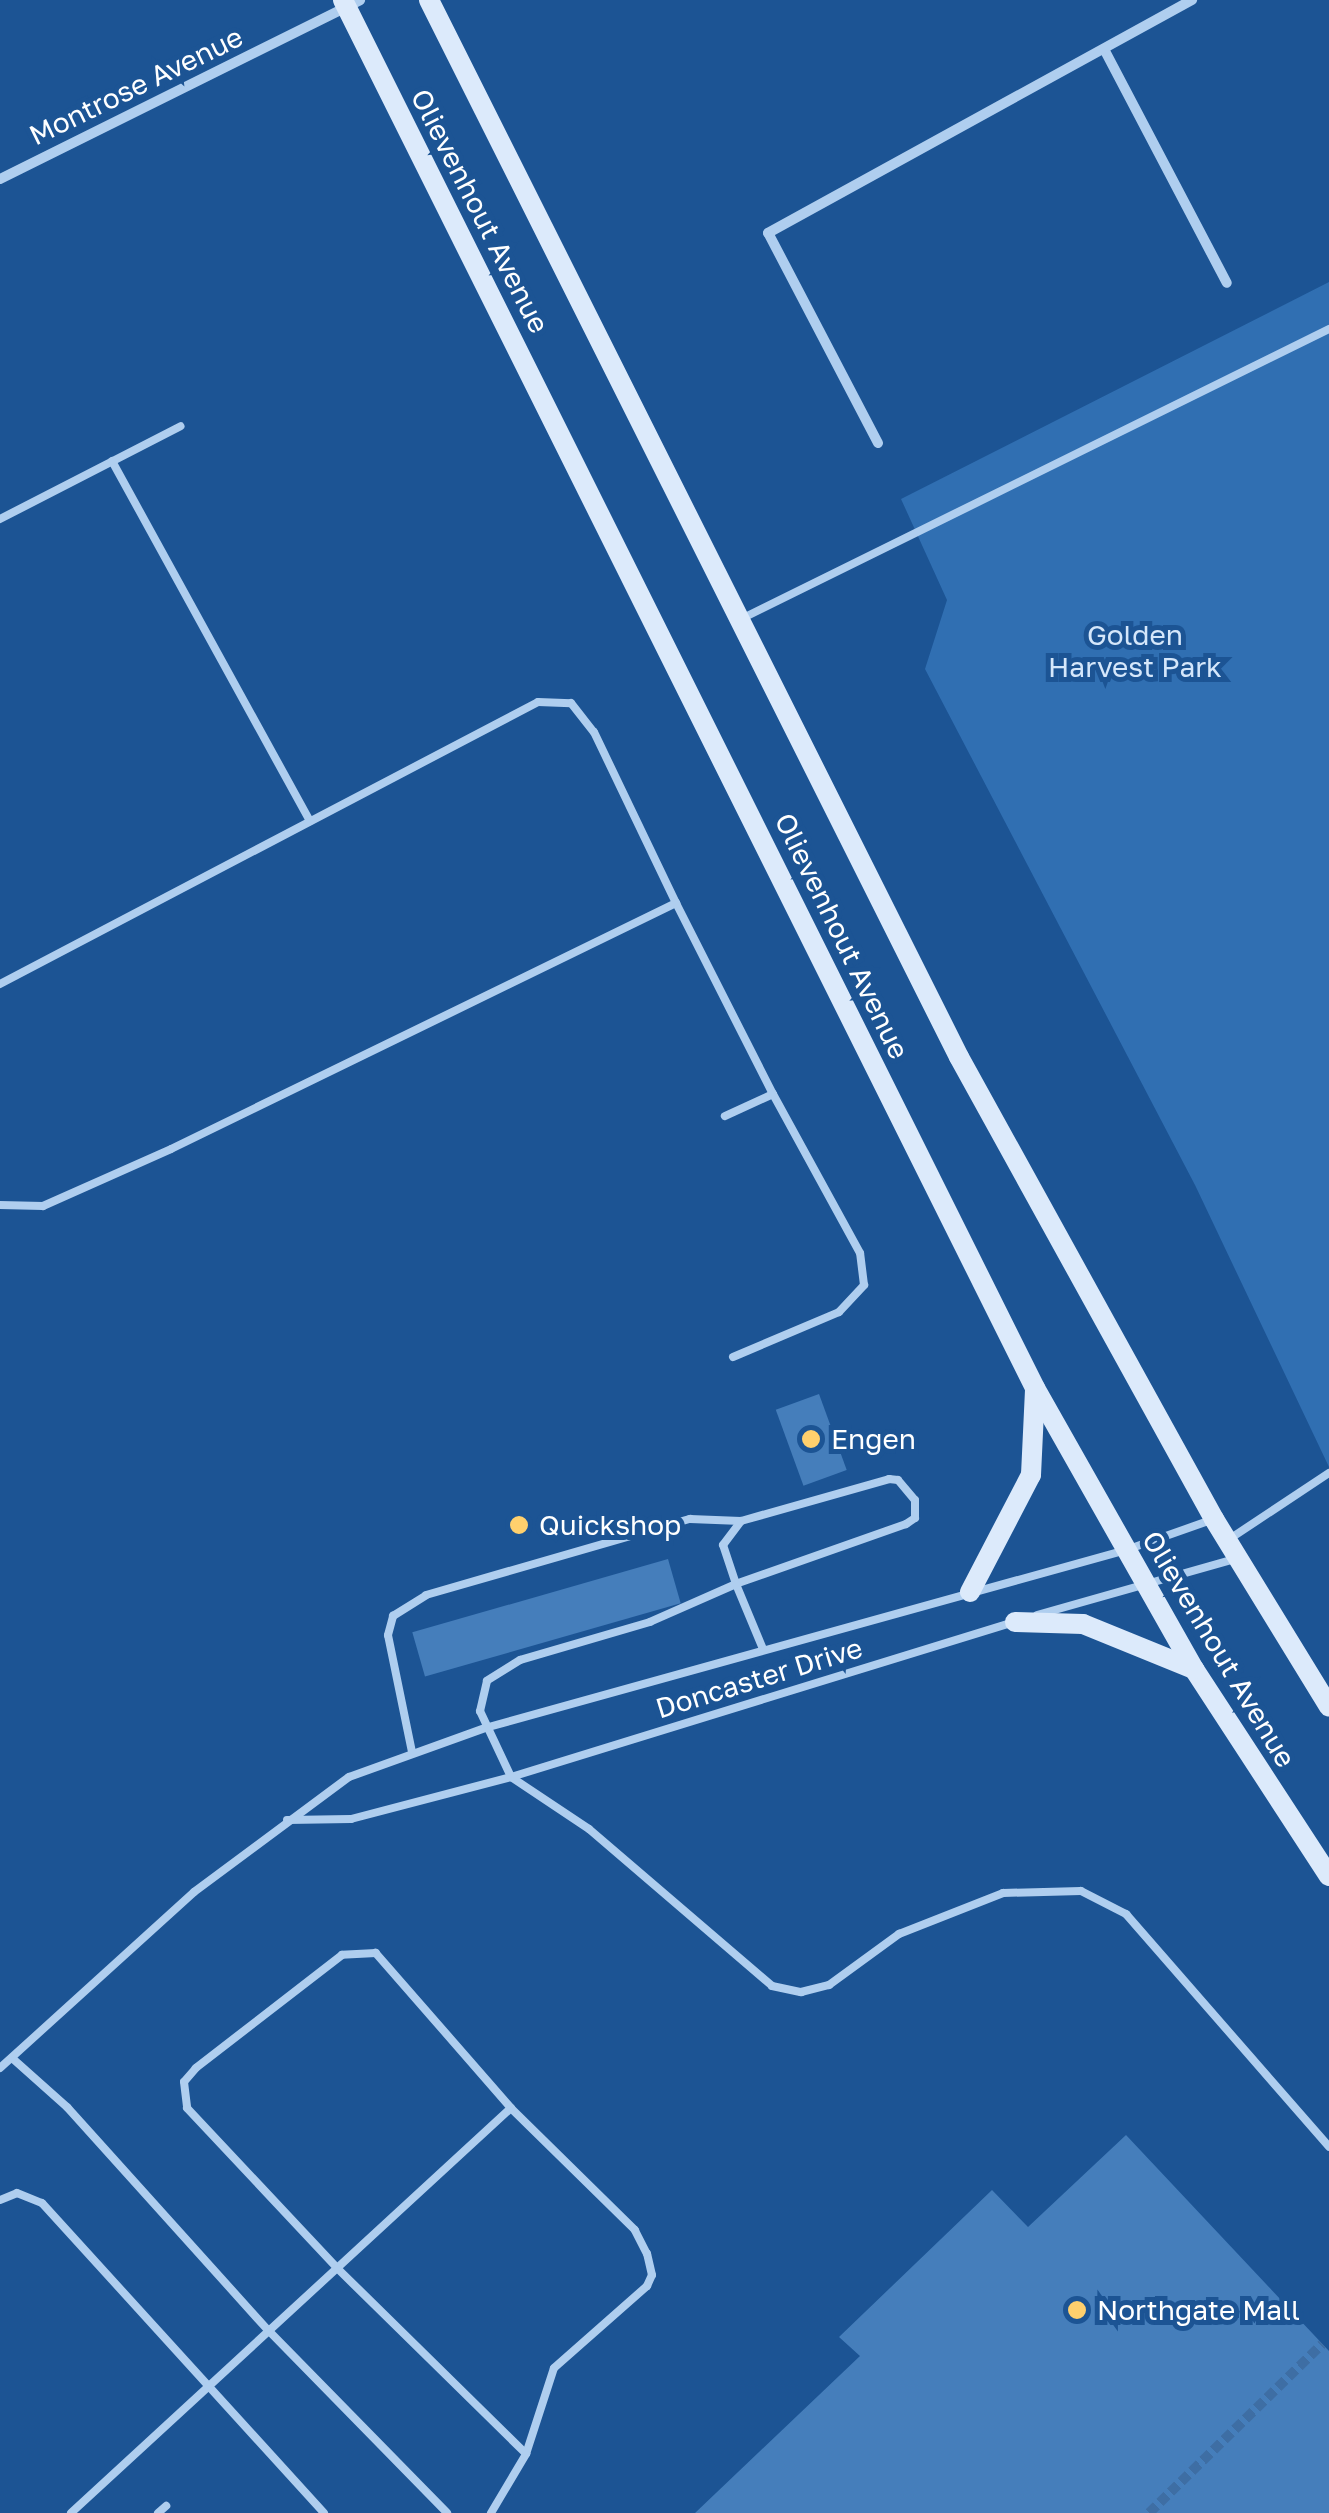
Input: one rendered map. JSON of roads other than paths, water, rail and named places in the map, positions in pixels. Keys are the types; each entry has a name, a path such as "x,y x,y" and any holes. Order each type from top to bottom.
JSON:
{"street":[{"name":"Olievenhout Avenue","path":"429,0 959,1057 1214,1519 1329,1707"},
{"path":"878,442 768,233 1192,0"},
{"name":"Olievenhout Avenue","path":"350,2 1035,1388 1194,1669 1329,1876"},
{"name":"Montrose Avenue","path":"0,179 350,2"},
{"path":"1104,50 1227,283"},
{"path":"970,1592 1031,1476 1035,1388"},
{"path":"1015,1622 1083,1624 1194,1669"}],"lane":[{"path":"741,619 1329,329"},
{"path":"0,519 181,426"},
{"path":"112,462 310,821"},
{"path":"0,984 538,702 571,704 594,732 676,903 860,1253 864,1285 838,1312 732,1356"},
{"path":"0,1205 44,1206 170,1149 676,903"},
{"path":"724,1116 774,1094"},
{"name":"Doncaster Drive","path":"288,1820 351,1819 511,1777 1015,1622 1146,1586 1234,1549 1329,1473"},
{"path":"412,1752 388,1635 393,1616 426,1596 690,1519 741,1521 889,1479 906,1487 918,1508 906,1524 736,1584 650,1622 549,1649 499,1670 480,1691 486,1728 511,1777 603,1840 772,1986 801,1992 829,1985 899,1934 973,1900 1043,1888 1081,1891 1126,1914 1167,1955 1329,2147"},
{"name":"Doncaster Drive","path":"0,2068 194,1892 349,1776 486,1728 1126,1550 1214,1519"},
{"path":"741,1521 723,1545 763,1649"},
{"path":"491,2513 526,2454 554,2368 630,2304 652,2275 635,2230 511,2108 376,1953 366,1950 327,1963 196,2068 183,2090 192,2117 337,2268 526,2454"},
{"path":"12,2058 68,2107 268,2330 448,2513"},
{"path":"71,2513 511,2108"},
{"path":"0,2200 18,2192 42,2203 206,2388 324,2513"}],"tunnel":[{"path":"1149,2513 1322,2344"}],"place":[{"name":"Engen","path":"811,1439"},
{"name":"Quickshop","path":"519,1525"},
{"name":"Northgate Mall","path":"1077,2310"}],"park label":[{"name":"Golden Harvest Park","path":"1135,651"}]}
